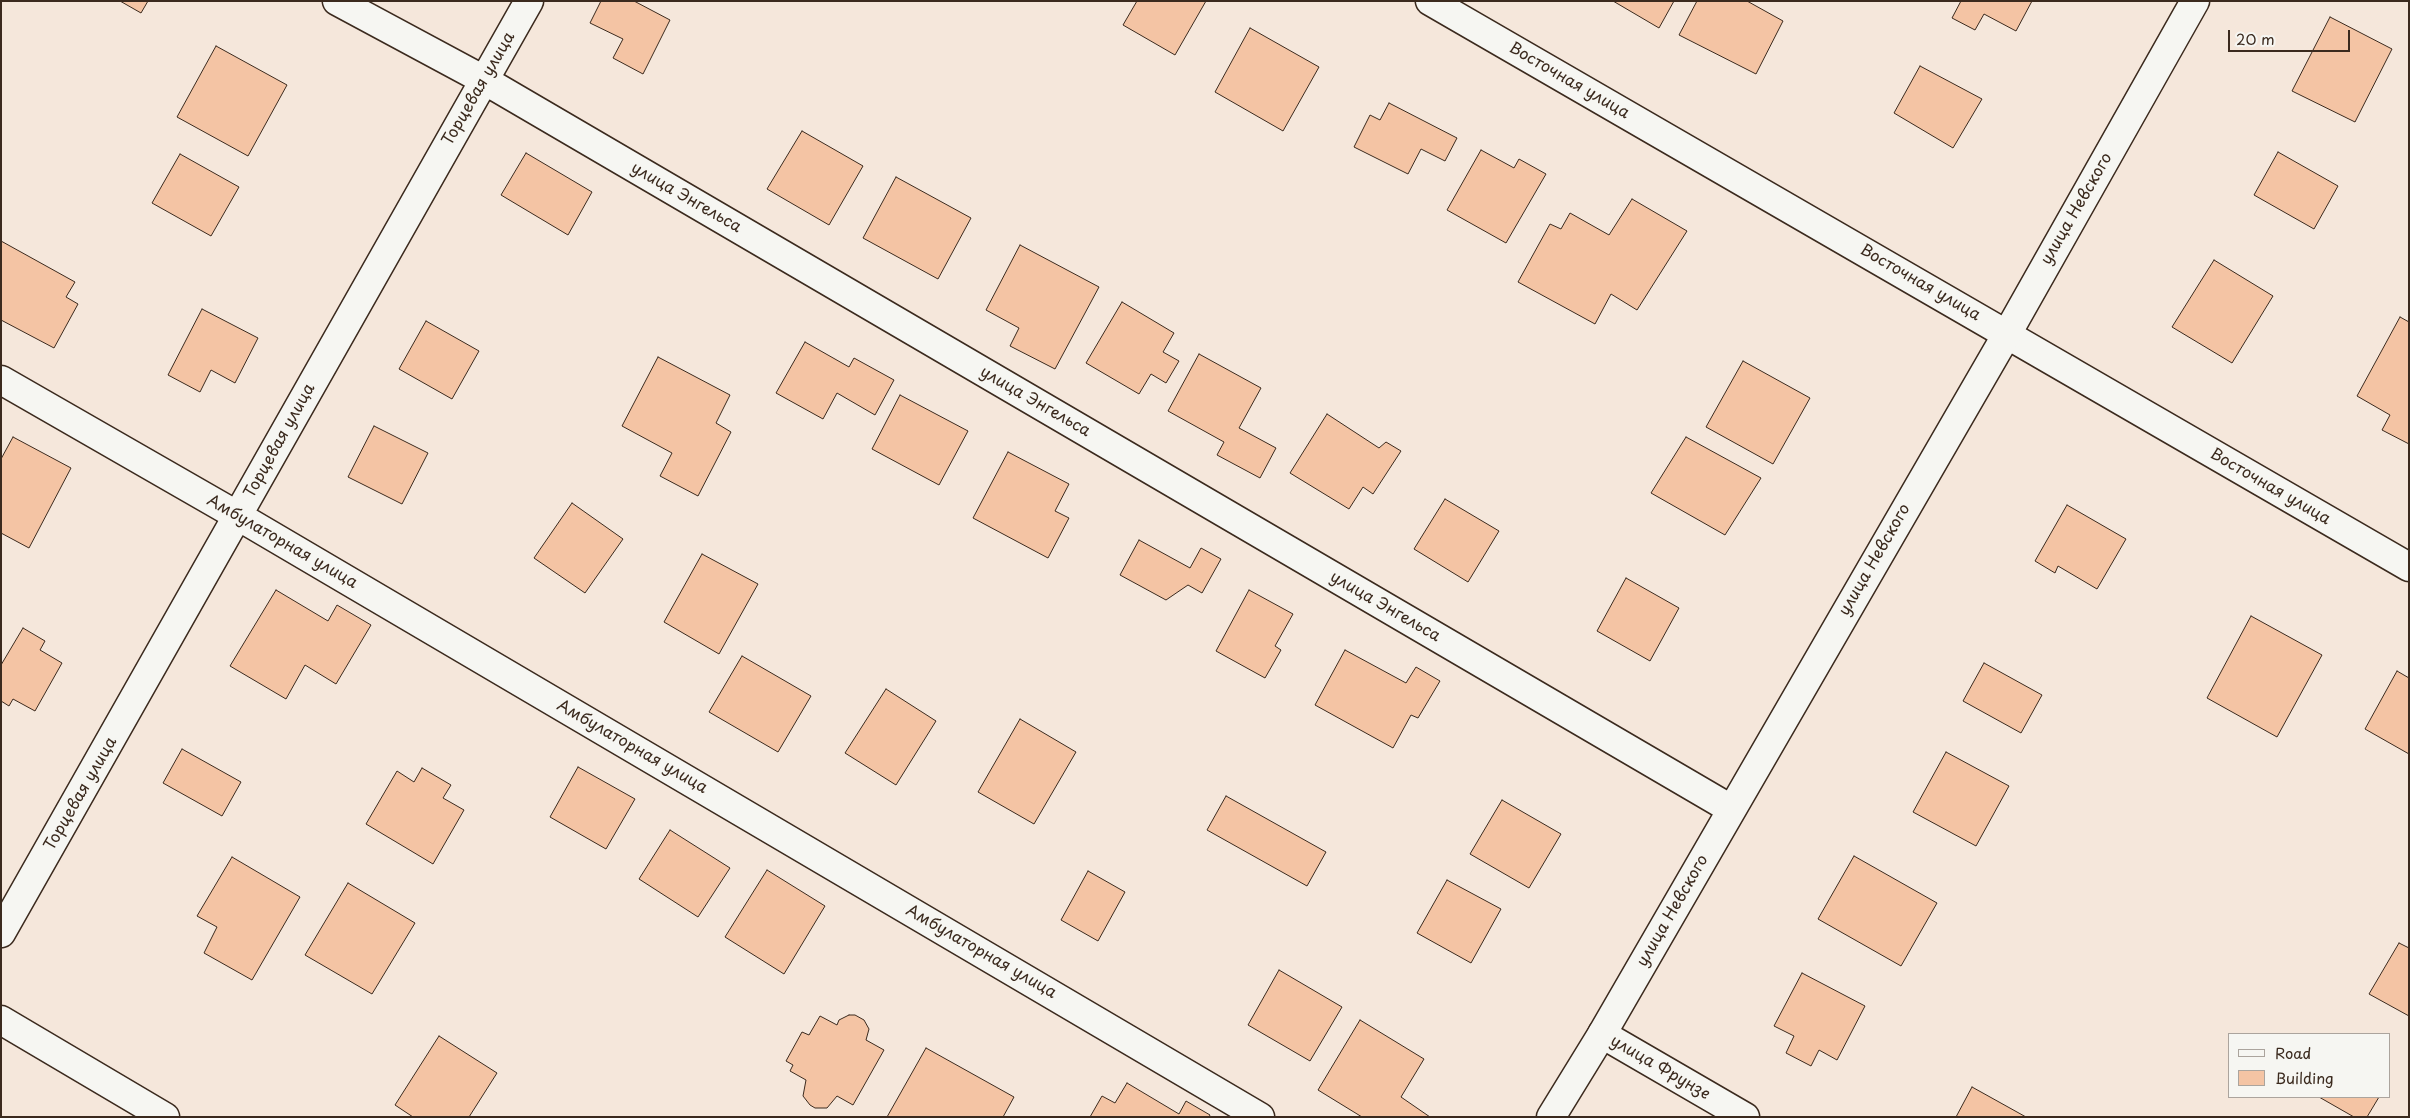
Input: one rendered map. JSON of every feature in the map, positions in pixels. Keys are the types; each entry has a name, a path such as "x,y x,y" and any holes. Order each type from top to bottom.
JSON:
{"street":[{"name":"улица Энгельса","path":"337,1 484,80 1731,809"},
{"name":"Торцевая улица","path":"1,933 529,1"},
{"name":"Восточная улица","path":"1430,1 2409,567"},
{"name":"улица Невского","path":"1551,1117 1602,1034 2007,334 2195,1"},
{"name":"Амбулаторная улица","path":"1,380 238,516 1260,1117"},
{"path":"1,1020 165,1117"},
{"name":"улица Фрунзе","path":"1602,1034 1745,1117"}],"building":[{"path":"120,1 148,1 141,13"},
{"path":"601,1 634,1 670,20 643,74 613,58 623,39 590,23"},
{"path":"1137,1 1206,1 1175,55 1123,25"},
{"path":"1613,1 1674,1 1659,28"},
{"path":"1697,1 1747,1 1783,21 1756,74 1679,35"},
{"path":"1961,1 2032,1 2016,31 1984,14 1975,30 1952,18"},
{"path":"2330,17 2392,49 2355,122 2292,91"},
{"path":"1250,28 1319,67 1283,131 1215,92"},
{"path":"216,46 287,85 248,156 177,117"},
{"path":"1920,66 1982,99 1953,148 1894,113"},
{"path":"1389,103 1457,138 1445,161 1421,149 1408,174 1354,147 1370,115 1380,120"},
{"path":"802,131 863,166 829,225 767,189"},
{"path":"1481,150 1514,168 1519,159 1546,174 1506,243 1447,210"},
{"path":"2278,152 2338,186 2314,229 2254,195"},
{"path":"526,153 592,192 568,235 501,195"},
{"path":"180,154 239,187 211,236 152,203"},
{"path":"896,177 971,218 938,279 863,238"},
{"path":"1632,199 1687,231 1637,310 1611,294 1595,324 1518,282 1550,224 1561,229 1570,213 1609,235"},
{"path":"1,241 75,282 66,297 78,304 54,348 1,320"},
{"path":"1020,245 1099,287 1055,369 1010,346 1019,328 986,310"},
{"path":"2214,260 2273,296 2232,363 2172,327"},
{"path":"1122,302 1174,333 1163,352 1179,361 1166,383 1151,374 1139,394 1086,363"},
{"path":"202,309 258,338 235,383 211,370 200,392 168,375"},
{"path":"2400,317 2409,322 2409,444 2382,430 2390,415 2357,396"},
{"path":"426,321 479,351 452,399 399,369"},
{"path":"805,342 849,367 854,358 894,380 875,415 837,393 823,419 776,393"},
{"path":"1199,354 1261,388 1239,428 1276,448 1260,478 1217,455 1224,442 1168,411"},
{"path":"658,357 730,395 716,423 731,432 698,496 660,476 672,453 622,426"},
{"path":"1743,361 1810,398 1773,464 1706,427"},
{"path":"900,395 968,431 939,485 872,449"},
{"path":"1327,414 1379,448 1386,442 1401,451 1373,494 1363,487 1349,509 1290,473"},
{"path":"374,426 428,453 402,504 348,477"},
{"path":"13,437 71,468 29,548 1,533 1,459"},
{"path":"1686,437 1761,478 1725,535 1651,493"},
{"path":"1008,452 1069,484 1055,511 1069,518 1048,558 973,518"},
{"path":"1445,499 1499,531 1468,582 1414,549"},
{"path":"572,503 623,539 585,593 534,558"},
{"path":"2067,505 2126,539 2097,589 2058,566 2055,573 2035,561"},
{"path":"1139,540 1190,568 1201,548 1221,559 1202,593 1188,585 1166,600 1120,575"},
{"path":"702,554 758,584 719,654 664,622"},
{"path":"1626,578 1679,608 1650,661 1597,631"},
{"path":"276,590 328,621 337,605 371,625 336,684 305,665 286,699 230,666"},
{"path":"1249,590 1293,614 1275,646 1281,650 1265,678 1216,651"},
{"path":"2251,616 2322,655 2277,737 2207,698"},
{"path":"23,628 45,641 40,650 62,663 35,711 13,699 9,706 1,701 1,665"},
{"path":"1345,650 1406,683 1416,667 1440,681 1418,718 1411,715 1393,748 1315,705"},
{"path":"742,656 811,696 778,752 709,712"},
{"path":"1984,663 2042,695 2021,733 1963,701"},
{"path":"2397,671 2409,678 2409,754 2365,729"},
{"path":"886,689 936,721 896,785 845,753"},
{"path":"1020,719 1076,752 1034,824 978,792"},
{"path":"182,749 241,782 222,816 163,783"},
{"path":"1946,752 2009,786 1976,846 1913,812"},
{"path":"578,767 635,799 606,849 550,817"},
{"path":"422,768 451,785 443,798 464,810 433,864 366,824 397,771 414,782"},
{"path":"1226,796 1326,852 1307,886 1207,830"},
{"path":"1502,800 1561,834 1529,888 1470,854"},
{"path":"670,830 730,868 698,917 639,879"},
{"path":"1854,856 1937,903 1901,966 1818,919"},
{"path":"232,857 300,897 252,980 204,953 217,927 197,916"},
{"path":"767,870 825,906 784,974 725,937"},
{"path":"1088,871 1125,892 1098,941 1061,920"},
{"path":"1447,880 1501,909 1471,963 1417,933"},
{"path":"348,883 415,923 372,994 305,955"},
{"path":"2399,943 2409,948 2409,1016 2369,994"},
{"path":"1279,970 1342,1007 1310,1061 1248,1025"},
{"path":"1802,973 1865,1006 1837,1060 1819,1050 1811,1066 1786,1053 1794,1036 1774,1026"},
{"path":"849,1015 855,1015 864,1020 869,1029 866,1040 884,1050 853,1105 837,1096 827,1108 815,1108 803,1096 806,1080 790,1071 793,1065 786,1061 802,1032 809,1035 820,1016 837,1025 839,1020"},
{"path":"1360,1020 1424,1059 1401,1097 1430,1117 1362,1117 1318,1090"},
{"path":"439,1036 497,1073 469,1117 413,1117 395,1105"},
{"path":"926,1048 1014,1097 1003,1117 887,1117"},
{"path":"1127,1083 1179,1114 1186,1101 1210,1115 1209,1117 1090,1117 1102,1096 1115,1103"},
{"path":"1972,1087 2026,1117 1956,1117"},
{"path":"2321,1098 2378,1098 2367,1117 2354,1117"}]}
